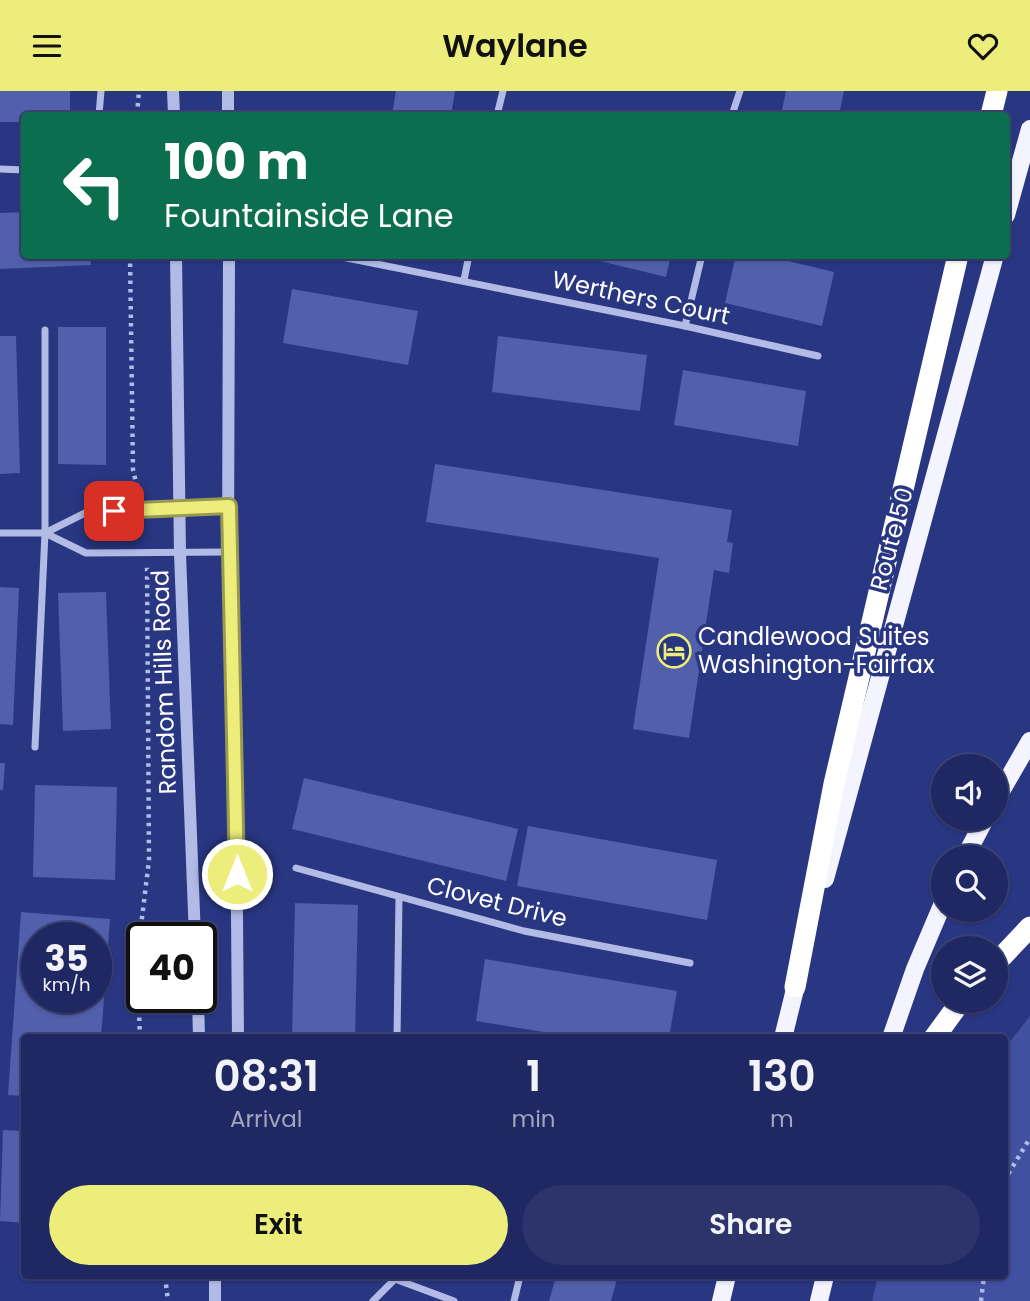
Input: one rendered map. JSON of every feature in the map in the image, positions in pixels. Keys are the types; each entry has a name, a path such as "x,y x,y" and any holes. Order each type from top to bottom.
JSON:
{"highway":[{"path":"992,112 997,91"},
{"path":"795,987 834,784 957,259"},
{"path":"1008,950 1030,927"},
{"path":"937,1034 952,1013"}],"main road":[{"path":"1010,201 1030,129"},
{"name":"Route 50","path":"784,1034 994,259"},
{"path":"1008,779 1030,741"},
{"path":"892,1034 935,922"},
{"path":"721,1301 726,1279"},
{"path":"819,1301 824,1279"}],"street":[{"path":"99,112 101,91"},
{"path":"173,91 174,112"},
{"path":"228,91 228,112"},
{"path":"499,112 503,91"},
{"path":"733,112 740,91"},
{"path":"0,169 21,170"},
{"name":"Random Hills Road","path":"176,259 180,554 194,922"},
{"path":"229,259 228,552 236,792 238,1034"},
{"name":"Werthers Court","path":"353,259 685,326 818,356"},
{"path":"464,280 468,259"},
{"path":"685,326 701,259"},
{"path":"34,747 45,533 45,330"},
{"path":"45,533 87,512 229,506"},
{"path":"0,533 45,533 86,553 228,552"},
{"name":"Clovet Drive","path":"296,868 524,931 690,963"},
{"path":"397,1034 398,897"},
{"path":"198,1013 199,1034"},
{"path":"215,1279 215,1301"},
{"path":"373,1301 394,1279"},
{"path":"401,1279 454,1301"},
{"path":"514,1301 519,1279"}],"path":[{"path":"137,112 139,91"},
{"path":"130,259 133,470 142,510"},
{"path":"140,1034 137,959 149,860 147,554"},
{"path":"1008,1174 1030,1138"},
{"path":"165,1279 168,1301"},
{"path":"981,1301 984,1279"}],"shaded area":[{"path":"1030,1016 1030,1301 872,1301 877,1279 1008,1279 1008,1044"}],"building":[{"path":"0,91 70,91 70,112 21,112 21,122 0,122"},
{"path":"396,91 455,91 452,112 392,112"},
{"path":"786,91 844,91 840,112 782,112"},
{"path":"21,212 21,259 90,259 91,265 0,269 0,213"},
{"path":"592,259 670,259 666,277"},
{"path":"735,259 780,259 834,272 822,326 725,303"},
{"path":"292,289 418,311 408,365 283,343"},
{"path":"58,327 106,327 106,465 58,464"},
{"path":"0,336 16,336 20,473 0,474"},
{"path":"498,336 647,355 640,411 492,392"},
{"path":"683,370 806,391 798,446 674,425"},
{"name":"Candlewood Suites Washington-Fairfax","path":"435,464 732,510 727,542 733,543 729,573 714,570 689,738 633,729 659,558 426,522"},
{"path":"0,587 19,588 13,725 0,724"},
{"path":"106,592 111,729 63,731 58,593"},
{"path":"0,763 5,763 3,790 0,790"},
{"path":"304,778 518,829 506,881 292,829"},
{"path":"35,785 117,787 115,880 33,877"},
{"path":"528,826 717,860 707,920 517,886"},
{"path":"295,903 358,905 355,1034 292,1034"},
{"path":"21,912 110,919 110,922 21,922 21,1013 103,1013 101,1034 21,1034 21,1096 8,1095"},
{"path":"485,959 677,991 670,1034 556,1034 476,1021"},
{"path":"3,1130 21,1131 21,1223 0,1221"},
{"path":"555,1279 617,1279 611,1301 549,1301"}],"place":[{"name":"Candlewood Suites Washington-Fairfax","path":"674,651"}],"route":[{"path":"114,511 229,506 237,874"}]}
